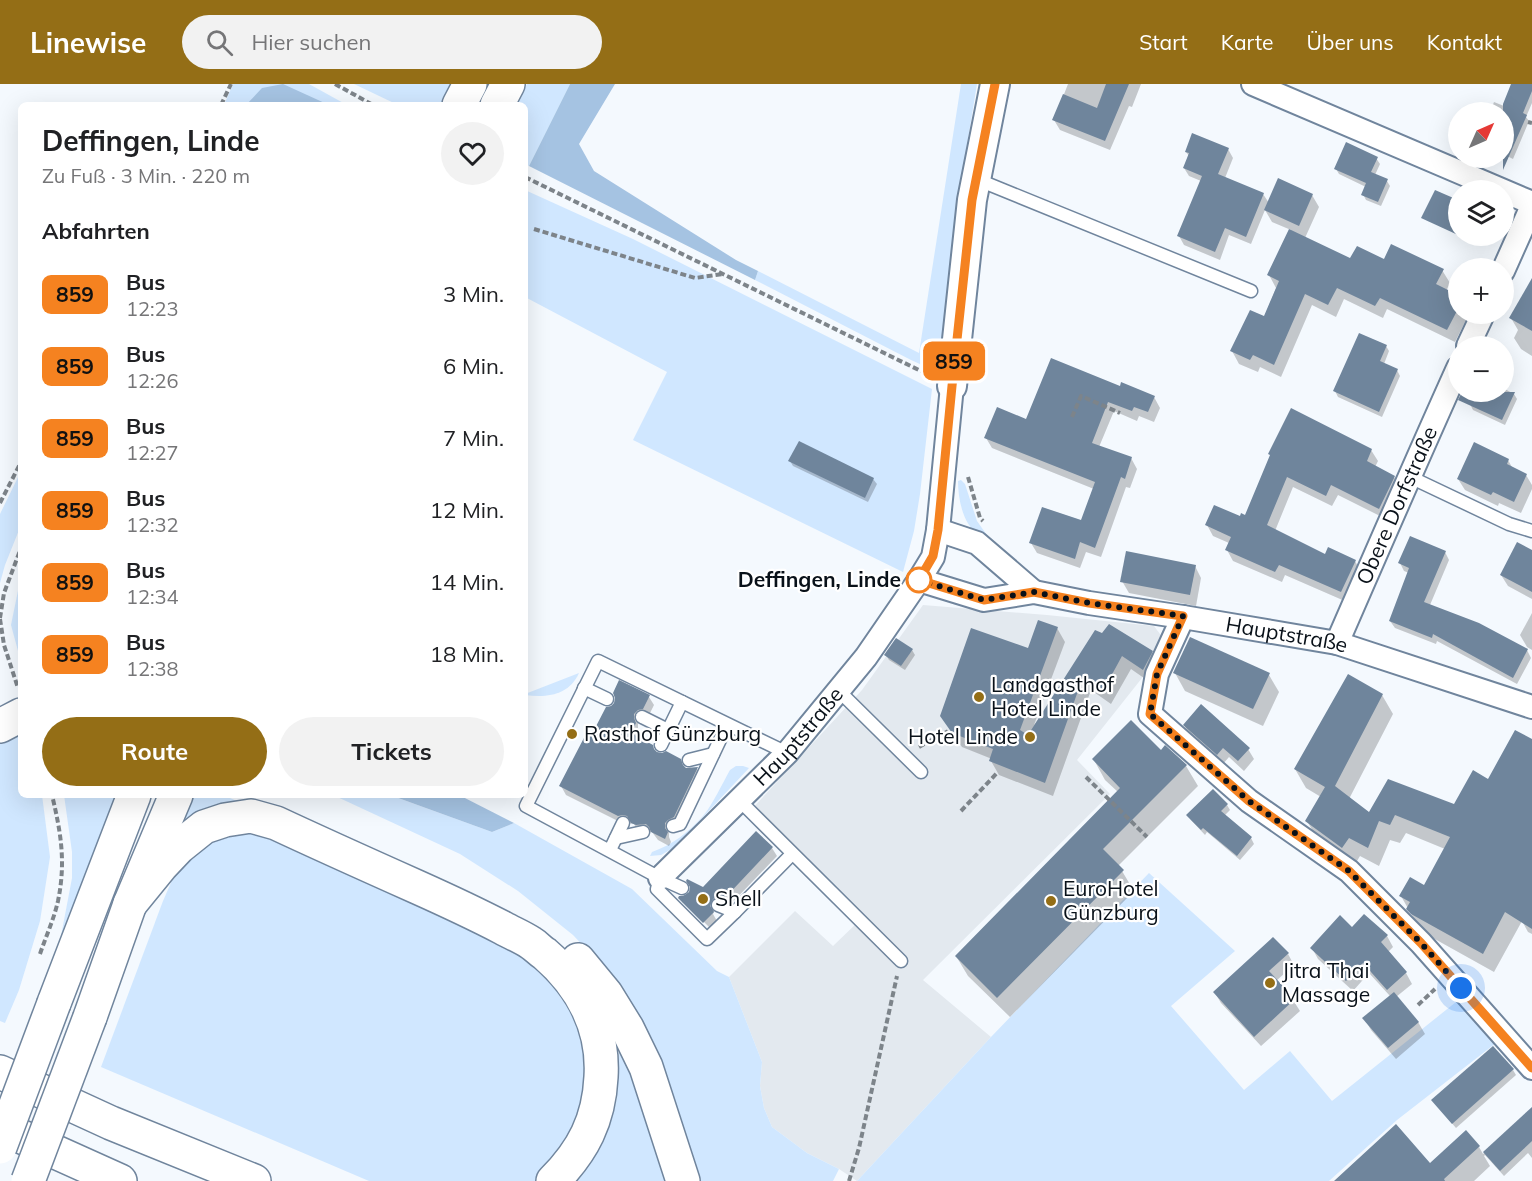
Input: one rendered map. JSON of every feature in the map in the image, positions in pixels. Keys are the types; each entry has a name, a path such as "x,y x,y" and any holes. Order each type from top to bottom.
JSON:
{"main road":[{"path":"461,102 470,84"},
{"path":"499,102 508,84"},
{"path":"0,726 18,717"},
{"path":"0,1146 133,798"},
{"path":"28,1181 130,904 175,798"},
{"path":"264,798 468,888 522,917 554,939 579,962 606,994 627,1028 646,1067 683,1181"},
{"path":"130,904 179,847 204,827 225,820 251,816 276,823 458,905 531,943 558,966 578,990 591,1016 599,1040 602,1068 601,1091 594,1122 582,1146 553,1181"},
{"path":"0,1072 111,1123 254,1181"},
{"path":"0,1127 120,1181"}],"street":[{"path":"952,386 972,200 995,84"},
{"path":"1253,84 1532,205 1509,258"},
{"name":"Hauptstraße","path":"660,878 787,753 866,657 919,580 933,556 938,530 952,386"},
{"name":"Obere Dorfstraße","path":"1337,643 1448,390"},
{"name":"Hauptstraße","path":"938,530 977,543 1034,592"},
{"name":"Hauptstraße","path":"919,580 984,600 1034,592 1337,643 1532,707"},
{"path":"1183,616 1157,674 1150,714 1249,801 1349,871 1421,943 1532,1068"}],"lane":[{"path":"976,179 1251,291"},
{"path":"1410,477 1509,524 1532,531"},
{"path":"682,888 526,806 598,661 787,753"},
{"path":"584,688 607,699"},
{"path":"838,690 921,772"},
{"path":"661,745 682,702"},
{"path":"642,717 668,730"},
{"path":"673,826 680,824 728,724"},
{"path":"688,760 713,754"},
{"path":"739,800 901,961"},
{"path":"610,850 623,823"},
{"path":"616,838 643,832"},
{"path":"660,878 657,889 707,939 792,854"},
{"path":"718,905 735,912"}],"path":[{"path":"222,102 231,84"},
{"path":"335,84 367,102"},
{"path":"528,178 952,386"},
{"path":"534,229 695,278 724,274"},
{"path":"1072,417 1081,396 1120,413"},
{"path":"0,503 18,468"},
{"path":"966,472 980,518 987,527"},
{"path":"18,556 4,593 0,618 4,645 18,688"},
{"path":"906,758 915,748 950,730"},
{"path":"960,811 997,773"},
{"path":"1086,777 1148,837"},
{"path":"39,959 58,902 62,870 62,846 53,798"},
{"path":"849,1181 859,1148 901,961"}],"shaded area":[{"path":"233,84 309,84 342,102 225,102"},
{"path":"283,84 322,102 249,102 262,88"},
{"path":"354,84 456,84 447,102 392,102"},
{"path":"527,84 570,84 529,166 528,102 517,102"},
{"path":"570,84 615,84 579,144 594,171 736,260 758,271 755,280 529,166"},
{"path":"961,84 977,84 938,357 922,365 755,280 758,271 919,353"},
{"path":"528,191 633,239 932,389 920,494 914,531 903,572 633,440 667,372 528,299"},
{"path":"18,477 18,532 0,583 0,514"},
{"path":"961,480 965,484 977,521 989,538 983,541 966,520 960,504 958,481"},
{"path":"18,591 18,651 11,625"},
{"path":"923,605 1154,626 1163,638 1142,678 1077,760 1110,794 923,980 991,1037 857,1181 807,1153 772,1127 764,1108 760,1086 762,1062 729,977 795,911 833,946 860,920 910,968 751,810 862,690"},
{"path":"579,673 570,686 557,693 542,696 528,695 528,693"},
{"path":"18,733 18,798 42,798 50,857 40,921 19,990 5,1023 0,1021 0,741"},
{"path":"736,766 749,768 675,847 661,855 650,856 652,852 680,837 698,822 710,806 730,770"},
{"path":"64,798 119,798 61,936 72,878 72,852"},
{"path":"188,798 230,798 244,804 177,829"},
{"path":"339,798 398,798 492,832 514,823 632,889 717,971 729,977 762,1062 760,1086 764,1108 772,1127 807,1153 839,1169 833,1181 697,1181 668,1079 647,1032 619,984 573,935 518,891 460,854"},
{"path":"398,798 465,798 514,823 492,832"},
{"path":"243,831 263,833 516,947 554,979 584,1032 586,1099 553,1168 537,1181 369,1181 101,1067 179,864 200,843"},
{"path":"1149,873 1235,951 1171,1006 1244,1090 1290,1051 1332,1101 1456,1002 1496,1043 1397,1120 1329,1181 857,1181 991,1037"},
{"path":"619,1049 640,1093 668,1181 575,1181 599,1150 612,1117 617,1098"}],"building":[{"path":"1106,84 1129,84 1105,141 1052,120 1063,94 1097,108"},
{"path":"1511,84 1532,84 1532,91 1523,113 1527,115 1514,145 1514,102 1504,102"},
{"path":"1192,133 1229,148 1218,174 1264,193 1246,237 1225,228 1215,252 1177,236 1202,176 1183,168 1189,153 1185,152"},
{"path":"1346,142 1378,157 1371,172 1388,179 1378,202 1361,195 1366,183 1334,169"},
{"path":"1278,178 1313,194 1299,226 1264,210"},
{"path":"1435,190 1448,196 1448,230 1421,218"},
{"path":"1289,229 1350,258 1357,246 1384,259 1391,244 1444,269 1436,284 1448,290 1448,324 1450,324 1447,330 1380,298 1375,306 1337,288 1328,305 1305,294 1274,365 1253,355 1250,360 1230,351 1250,310 1264,316 1279,281 1267,275"},
{"path":"1532,278 1532,331 1514,321 1514,309"},
{"path":"1359,333 1387,345 1380,361 1398,369 1379,412 1333,391"},
{"path":"1051,358 1120,386 1121,382 1155,396 1148,412 1134,407 1132,411 1108,402 1092,443 1132,457 1125,479 1121,477 1095,548 1080,542 1075,559 1029,543 1042,507 1081,520 1095,482 984,438 997,407 1026,419"},
{"path":"1462,402 1510,402 1502,420"},
{"path":"1291,408 1372,449 1367,461 1395,476 1379,509 1331,485 1326,496 1287,477 1267,525 1325,554 1328,547 1356,560 1341,592 1279,565 1275,572 1225,550 1231,537 1205,525 1214,505 1240,516 1241,513 1245,515 1270,455 1268,454"},
{"path":"799,441 874,478 865,498 788,461"},
{"path":"1474,442 1509,459 1507,464 1527,474 1514,502 1493,492 1491,495 1457,479"},
{"path":"1410,536 1446,551 1424,602 1479,623 1528,649 1513,678 1433,634 1432,638 1389,621 1409,568 1398,563"},
{"path":"1517,542 1532,550 1532,592 1500,575"},
{"path":"1126,551 1196,565 1190,595 1120,582"},
{"path":"1038,620 1058,627 1020,730 1028,735 1095,630 1102,633 1109,624 1153,651 1143,670 1122,656 1103,691 1083,677 1045,783 989,761 993,749 952,733 940,716 971,628 1028,648"},
{"path":"1190,637 1270,673 1253,709 1173,673"},
{"path":"896,638 913,649 901,666 884,655"},
{"path":"1348,674 1383,694 1335,786 1369,812 1388,779 1454,804 1473,770 1488,779 1515,730 1532,739 1532,929 1505,912 1483,954 1406,909 1410,902 1399,896 1410,877 1424,885 1450,837 1395,815 1390,825 1379,821 1368,848 1349,838 1342,848 1305,821 1325,787 1294,769"},
{"path":"619,680 650,695 643,709 634,714 636,723 631,733 653,745 657,752 666,751 681,759 686,768 698,767 674,817 665,823 668,832 665,839 651,832 646,824 631,823 627,816 618,816 559,786 587,732 592,734 606,707 614,703 613,693"},
{"path":"1201,704 1250,748 1238,761 1223,748 1217,755 1183,725"},
{"name":"EuroHotel Günzburg","path":"1131,720 1161,750 1165,745 1187,765 1103,849 1124,870 997,998 955,956 1120,788 1092,759"},
{"path":"1213,789 1228,804 1221,811 1252,837 1237,856 1203,828 1201,830 1186,815"},
{"path":"756,831 773,847 724,899 717,897 713,899 710,906 714,912 703,923 678,898 689,892 687,879 703,887"},
{"path":"1364,914 1388,935 1381,942 1407,972 1387,990 1363,963 1346,981 1310,948 1340,915 1352,927"},
{"path":"1273,937 1289,953 1269,971 1295,999 1254,1037 1213,992"},
{"path":"1394,992 1419,1022 1388,1048 1362,1018"},
{"path":"1493,1046 1514,1069 1452,1124 1431,1100"},
{"path":"1532,1107 1532,1141 1500,1171 1483,1152"},
{"path":"1396,1124 1430,1163 1466,1130 1480,1146 1444,1179 1445,1181 1334,1181"}],"bus line":[{"name":"859","path":"995,84 972,200 938,530 933,556 919,580 984,600 1034,592 1089,603 1183,616 1157,674 1150,714 1249,801 1349,871 1421,943 1532,1068"}],"place":[{"name":"Deffingen, Linde","path":"919,580"},
{"name":"Landgasthof Hotel Linde","path":"979,697"},
{"name":"Rasthof Günzburg","path":"572,734"},
{"name":"Hotel Linde","path":"1030,737"},
{"name":"Shell","path":"703,899"},
{"name":"EuroHotel Günzburg","path":"1051,901"},
{"name":"Jitra Thai Massage","path":"1270,983"}],"route":[{"path":"919,580 984,600 1034,592 1089,603 1183,616 1157,674 1150,714 1249,801 1349,871 1421,943 1461,988"}]}
